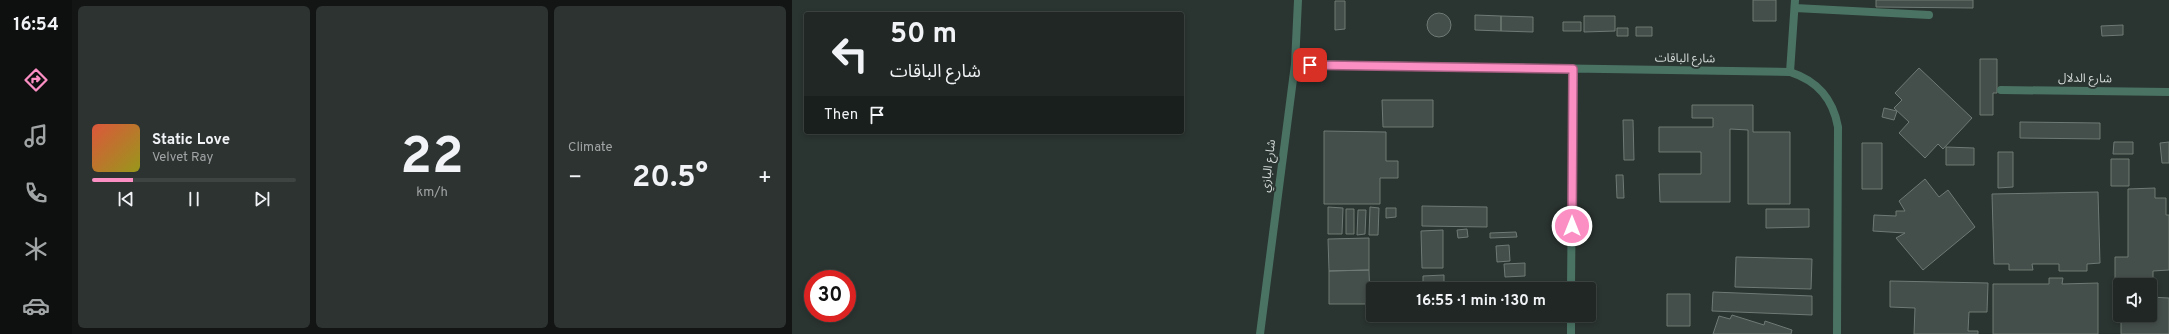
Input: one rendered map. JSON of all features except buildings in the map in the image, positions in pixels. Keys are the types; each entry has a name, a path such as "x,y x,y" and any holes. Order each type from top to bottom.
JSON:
{"street":[{"name":"شارع البازي","path":"1260,334 1295,64 1298,0"},
{"path":"1790,72 1795,4 1929,15"},
{"name":"شارع الباقات","path":"1295,64 1790,72 1808,79 1823,92 1831,102 1836,114 1838,127 1838,334"},
{"path":"1571,282 1573,69"},
{"name":"شارع الدلال","path":"2001,90 2169,92"},
{"path":"1571,322 1571,334"}],"route":[{"path":"1310,65 1573,69 1572,226"}]}
